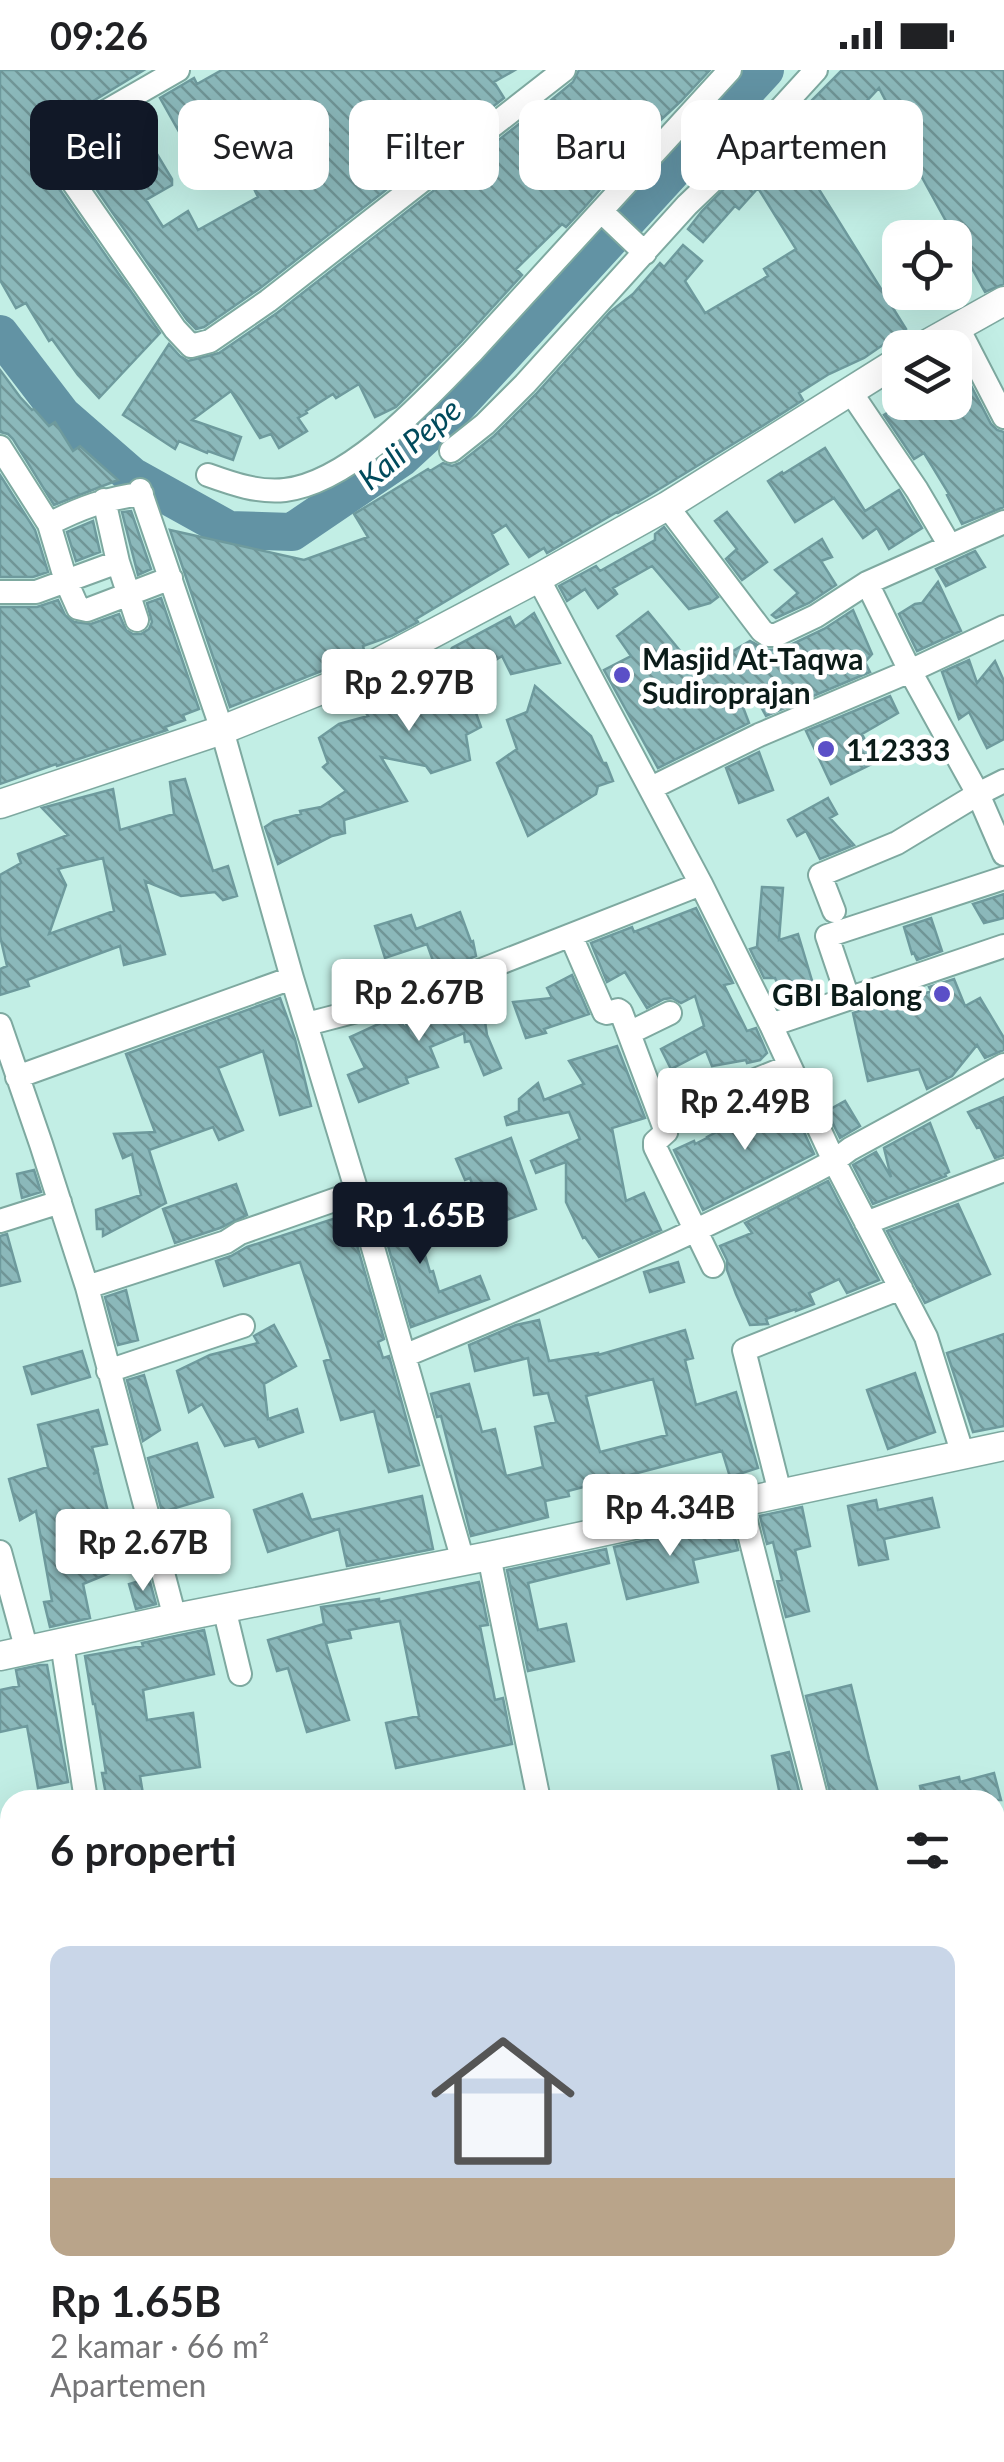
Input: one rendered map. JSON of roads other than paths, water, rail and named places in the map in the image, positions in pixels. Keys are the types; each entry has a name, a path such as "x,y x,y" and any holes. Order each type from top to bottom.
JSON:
{"main road":[{"path":"949,330 1004,301"},
{"path":"0,804 222,730 342,682 667,506 882,371"},
{"path":"14,1653 1004,1446"}],"street":[{"path":"178,70 77,128 68,135 59,155 70,178 175,329 192,346 210,342 268,301 564,70"},
{"path":"208,475 252,488 282,490 340,470 381,440 606,216 730,70"},
{"path":"451,451 525,384 642,250 816,70"},
{"path":"606,216 642,250"},
{"path":"956,326 1004,417"},
{"path":"850,391 950,546"},
{"path":"0,447 49,524 66,581 80,610 171,578"},
{"path":"49,524 104,500 141,492 222,730 404,1356 476,1559 535,1790"},
{"path":"104,500 137,620"},
{"path":"667,506 768,635 816,616 867,584 1004,522"},
{"path":"0,592 36,592 118,562"},
{"path":"538,578 701,884 834,1161 926,1338 963,1455"},
{"path":"867,584 978,794 1004,854"},
{"path":"651,788 759,735 1004,628"},
{"path":"834,911 820,876 896,843 1004,781"},
{"path":"848,998 826,936 1004,878"},
{"path":"307,1024 418,995 701,884"},
{"path":"571,936 604,1012 621,1012 662,1118 666,1135 655,1142 656,1147 713,1266"},
{"path":"771,1024 1004,946"},
{"path":"17,1077 292,978"},
{"path":"629,1033 670,1013"},
{"path":"0,1025 87,1286 175,1618"},
{"path":"404,1356 696,1232 834,1161 1004,1065"},
{"path":"662,1118 790,1066"},
{"path":"866,1223 1004,1170"},
{"path":"87,1286 226,1242 240,1232 358,1192"},
{"path":"0,1221 60,1202"},
{"path":"780,1493 744,1350 901,1288"},
{"path":"108,1370 243,1326"},
{"path":"741,1502 814,1790"},
{"path":"0,1552 14,1653"},
{"path":"224,1608 240,1674"},
{"path":"62,1644 84,1790"}],"waterway":[{"name":"Kali Pepe","path":"0,334 62,415 132,476 229,530 292,532 401,458 453,410 765,70"},
{"path":"448,415 463,433"}],"place":[{"name":"Masjid At-Taqwa Sudiroprajan","path":"622,675"},
{"name":"112333","path":"826,749"},
{"name":"GBI Balong","path":"942,994"}]}
